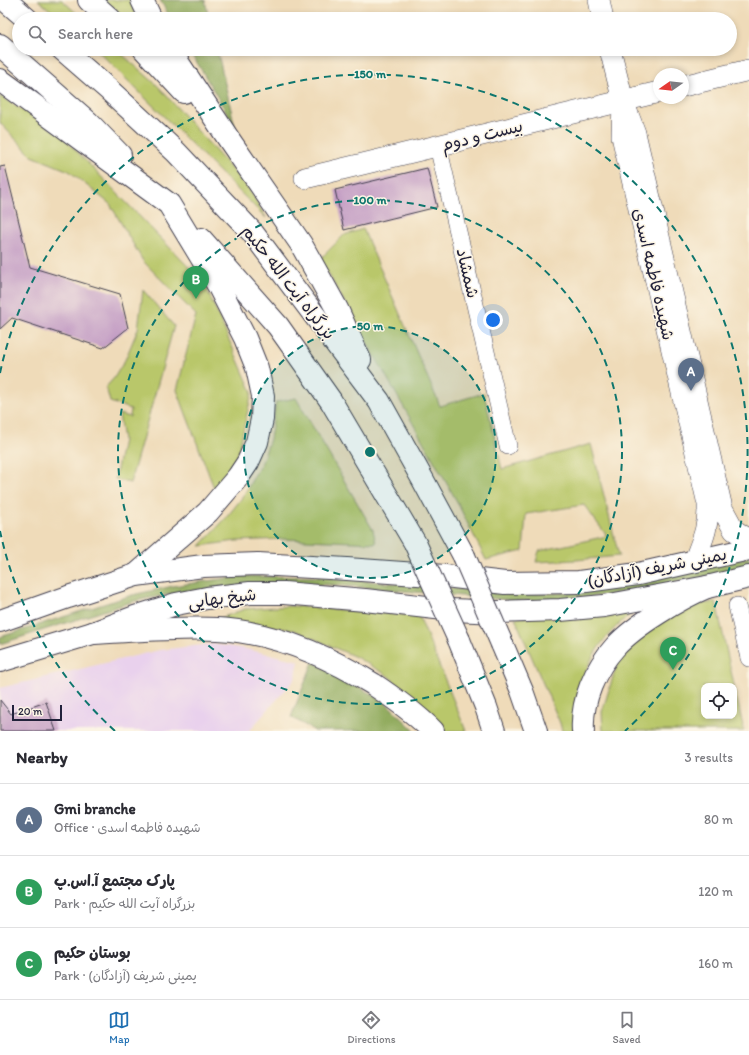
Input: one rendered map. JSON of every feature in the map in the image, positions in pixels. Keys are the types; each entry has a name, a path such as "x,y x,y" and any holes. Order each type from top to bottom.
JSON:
{"main road":[{"path":"5,0 19,12"},
{"path":"88,0 102,12"},
{"path":"142,0 148,12"},
{"path":"0,45 12,56"},
{"path":"13,56 88,122 169,204 221,260 278,326 331,401 415,543 459,640 494,731"},
{"name":"بزرگراه آیت الله حکیم","path":"70,56 176,152 252,232 379,402 464,556 522,691 536,731"},
{"path":"151,56 230,141"},
{"path":"174,56 301,244 337,310 379,402"},
{"path":"0,80 169,204 218,285 245,338 257,368 263,396 262,419 257,442 248,462 238,477 208,512 136,575"},
{"name":"یمینی شریف (آزادگان)","path":"445,576 505,583 579,582 638,574 749,549"},
{"name":"شیخ بهایی","path":"0,621 136,575 203,566 258,564 445,576"},
{"name":"یمینی شریف (آزادگان)","path":"453,610 498,612 560,610 604,606 707,587 749,577"},
{"path":"583,731 582,718 586,699 603,663 615,647 639,627 687,595 707,587"},
{"name":"شیخ بهایی","path":"0,661 93,633 135,617 176,604 207,598 250,593 284,593 453,610"},
{"path":"93,633 218,629 251,634 288,643 317,653 351,670 407,708 433,731"}],"street":[{"path":"599,0 602,12"},
{"name":"شهیده فاطمه اسدی","path":"612,56 623,100 635,133 715,509 734,530 749,540"},
{"path":"689,85 749,70"},
{"name":"بیست و دوم","path":"306,178 653,93"},
{"name":"شمشاد","path":"438,146 508,446"},
{"name":"شهیده فاطمه اسدی","path":"694,562 707,528 709,517 715,509"},
{"path":"737,606 749,658"}],"shaded area":[{"path":"212,644 246,649 299,661 295,679 249,731 0,731 0,688 160,650"}],"green space":[{"path":"38,0 62,0 75,12 53,12"},
{"path":"101,0 131,0 135,12 117,12"},
{"path":"160,0 205,0 208,12 167,12"},
{"path":"103,56 124,56 158,86 250,190 266,218"},
{"path":"193,56 219,56 235,127"},
{"path":"0,96 60,134 204,283 252,392 237,458 214,488 177,390 196,315 143,261 110,204 69,171 32,156 0,123"},
{"path":"363,229 440,406 484,393 502,469 591,444 619,556 536,562 539,551 607,536 584,505 526,514 523,551 486,560 455,498 320,259 344,235"},
{"path":"143,290 174,326 130,483 115,479 123,440 119,414 130,417 131,409 110,402 106,387 114,378 125,360 138,329"},
{"path":"296,398 373,530 376,543 284,539 236,541 200,546 242,498 262,462 270,439 276,402"},
{"path":"749,557 749,568 608,595 558,600 519,601 335,585 281,583 187,591 135,601 0,644 0,637 132,595 173,586 242,576 321,577 519,594 562,593"},
{"path":"716,602 734,683 701,683 701,719 737,719 737,699 744,731 603,731 602,712 619,659 631,644 684,606"},
{"path":"292,606 419,616 466,731 443,731 414,699 387,675 356,657 294,630 218,619 245,609"},
{"path":"640,607 611,632 596,652 585,675 581,688 577,731 562,731 560,723 515,618"},
{"path":"313,662 384,701 415,731 315,731 291,717"}],"building":[{"path":"5,166 30,267 120,294 128,328 103,348 12,318 0,329 0,167"},
{"path":"427,168 437,207 344,230 335,190"},
{"path":"0,700 11,714 46,702 56,731 0,731"}],"place":[{"name":"پارک مجتمع آ.اس.پ","path":"196,299"},
{"name":"Gmi branche","path":"691,391"},
{"name":"بوستان حکیم","path":"673,670"}]}
